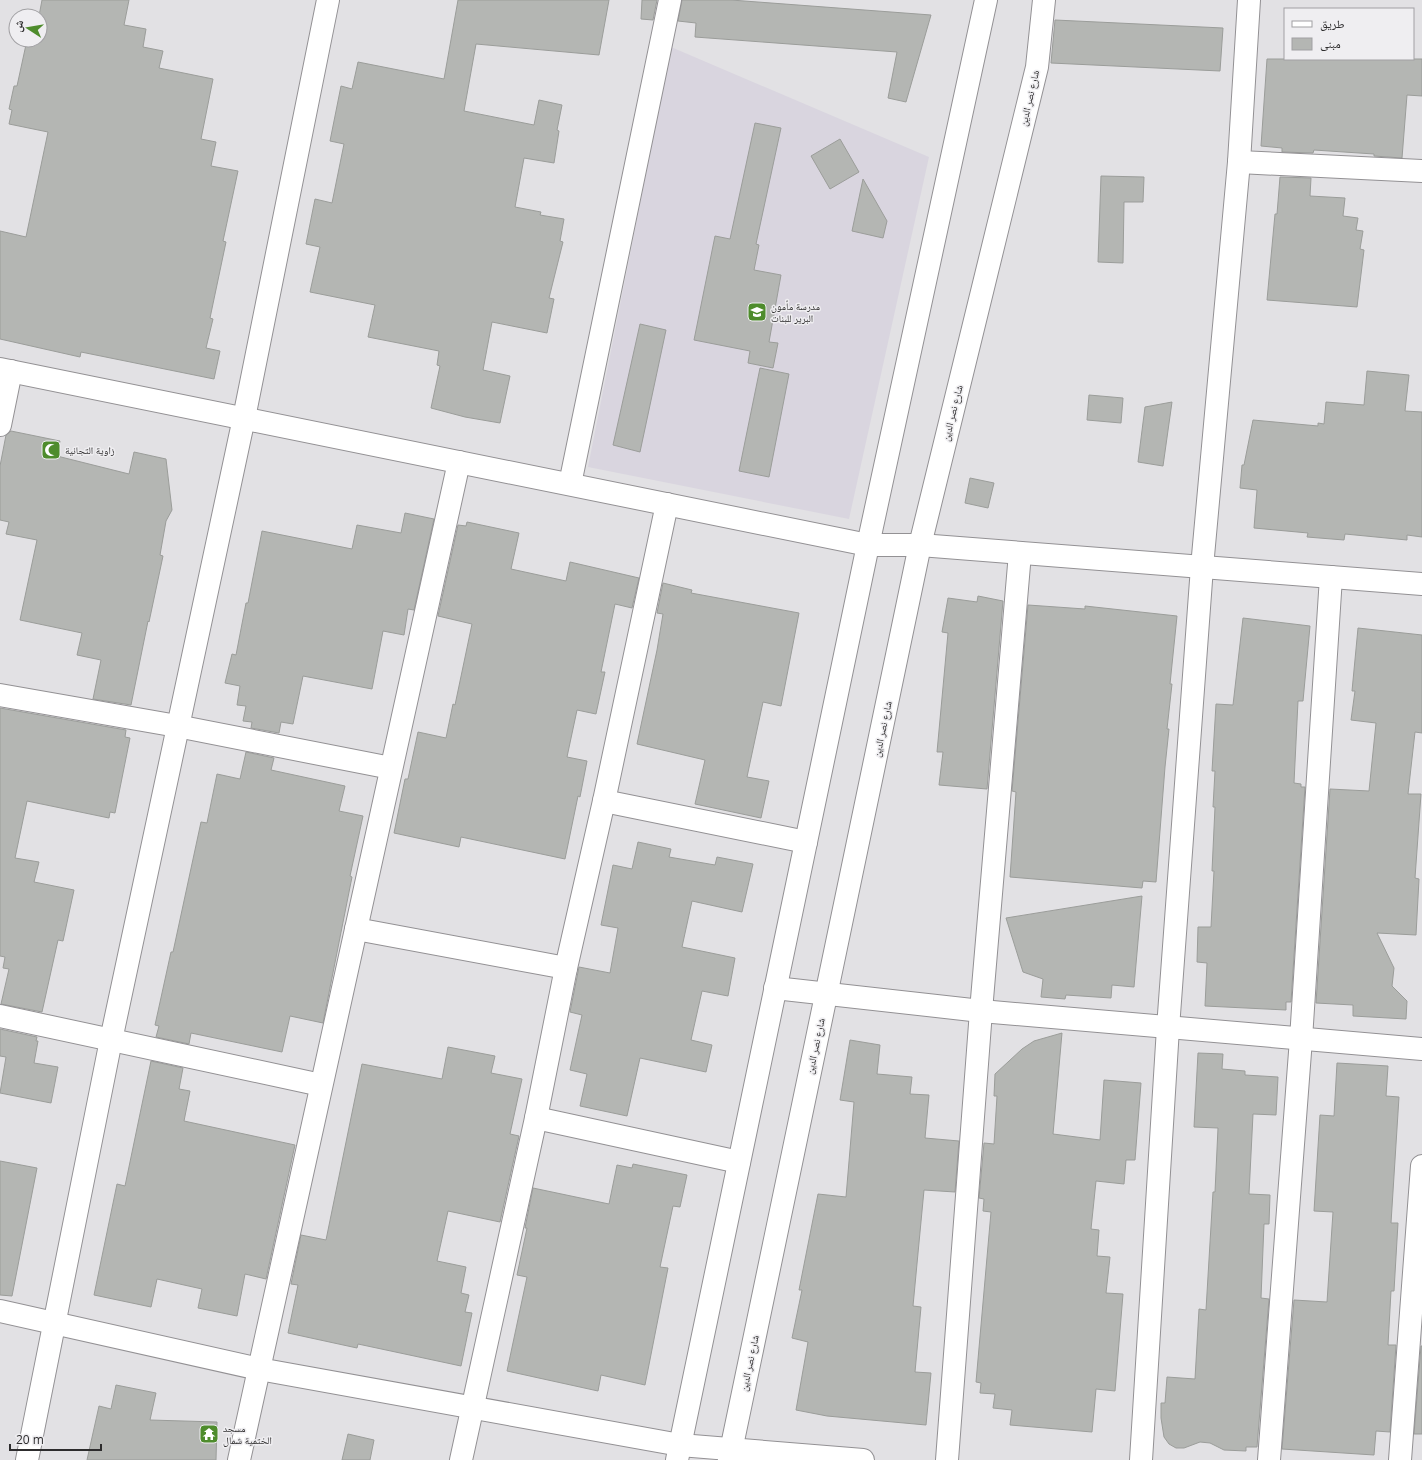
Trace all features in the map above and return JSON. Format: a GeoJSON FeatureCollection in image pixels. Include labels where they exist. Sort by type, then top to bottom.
{"type":"FeatureCollection","features":[{"type":"Feature","properties":{"kind":"street"},"geometry":{"type":"LineString","coordinates":[[27,1460],[177,726],[244,418],[328,0]]}},
{"type":"Feature","properties":{"kind":"street"},"geometry":{"type":"LineString","coordinates":[[570,484],[670,0]]}},
{"type":"Feature","properties":{"kind":"street"},"geometry":{"type":"LineString","coordinates":[[679,1453],[868,545],[986,0]]}},
{"type":"Feature","properties":{"kind":"street","name":"شارع نصر الدين"},"geometry":{"type":"LineString","coordinates":[[730,1455],[920,545],[1037,68],[1044,0]]}},
{"type":"Feature","properties":{"kind":"street"},"geometry":{"type":"LineString","coordinates":[[1141,1460],[1168,1028],[1202,567],[1239,162],[1249,0]]}},
{"type":"Feature","properties":{"kind":"street"},"geometry":{"type":"LineString","coordinates":[[1239,162],[1422,171]]}},
{"type":"Feature","properties":{"kind":"street"},"geometry":{"type":"LineString","coordinates":[[0,425],[5,370],[868,545],[920,545],[1020,552],[1422,584]]}},
{"type":"Feature","properties":{"kind":"street"},"geometry":{"type":"LineString","coordinates":[[239,1460],[459,462]]}},
{"type":"Feature","properties":{"kind":"street"},"geometry":{"type":"LineString","coordinates":[[462,1460],[536,1118],[566,968],[604,801],[668,504]]}},
{"type":"Feature","properties":{"kind":"street"},"geometry":{"type":"LineString","coordinates":[[947,1460],[981,1011],[1020,552]]}},
{"type":"Feature","properties":{"kind":"street"},"geometry":{"type":"LineString","coordinates":[[1269,1460],[1301,1039],[1331,577]]}},
{"type":"Feature","properties":{"kind":"street"},"geometry":{"type":"LineString","coordinates":[[0,695],[177,726],[391,768]]}},
{"type":"Feature","properties":{"kind":"street"},"geometry":{"type":"LineString","coordinates":[[604,801],[806,842]]}},
{"type":"Feature","properties":{"kind":"street"},"geometry":{"type":"LineString","coordinates":[[356,929],[566,968]]}},
{"type":"Feature","properties":{"kind":"street"},"geometry":{"type":"LineString","coordinates":[[775,988],[981,1011],[1422,1049]]}},
{"type":"Feature","properties":{"kind":"street"},"geometry":{"type":"LineString","coordinates":[[0,1016],[321,1085]]}},
{"type":"Feature","properties":{"kind":"street"},"geometry":{"type":"LineString","coordinates":[[536,1118],[739,1162]]}},
{"type":"Feature","properties":{"kind":"street"},"geometry":{"type":"LineString","coordinates":[[1400,1460],[1422,1166]]}},
{"type":"Feature","properties":{"kind":"street"},"geometry":{"type":"LineString","coordinates":[[0,1311],[259,1369],[473,1408],[679,1453],[863,1460]]}},
{"type":"Feature","properties":{"kind":"shaded area","name":"مدرسة مأمون البرير للبنات"},"geometry":{"type":"Polygon","coordinates":[[[671,47],[929,157],[849,519],[588,467],[671,47]]]}},
{"type":"Feature","properties":{"kind":"building"},"geometry":{"type":"Polygon","coordinates":[[[42,0],[129,0],[124,25],[146,29],[143,47],[163,51],[159,68],[213,79],[201,139],[216,142],[211,166],[238,171],[223,241],[226,242],[210,318],[213,319],[206,348],[220,351],[214,379],[81,352],[80,357],[0,339],[0,231],[26,237],[48,132],[9,124],[12,110],[9,109],[14,86],[17,86],[25,48],[48,48],[48,8],[40,8],[42,0]]]}},
{"type":"Feature","properties":{"kind":"building"},"geometry":{"type":"Polygon","coordinates":[[[458,0],[609,0],[599,55],[476,44],[464,111],[534,125],[539,100],[562,105],[557,130],[559,131],[554,163],[524,158],[515,207],[541,212],[540,215],[564,219],[560,241],[563,242],[549,298],[554,299],[547,333],[492,322],[483,370],[510,376],[500,423],[465,417],[431,408],[440,366],[437,365],[439,351],[368,337],[375,305],[310,292],[320,247],[306,244],[315,199],[332,203],[344,144],[330,141],[341,86],[352,89],[358,62],[444,79],[458,0]]]}},
{"type":"Feature","properties":{"kind":"building"},"geometry":{"type":"Polygon","coordinates":[[[642,0],[657,0],[653,20],[641,19],[642,0]]]}},
{"type":"Feature","properties":{"kind":"building"},"geometry":{"type":"Polygon","coordinates":[[[682,0],[731,0],[931,15],[906,102],[888,98],[897,52],[695,37],[696,23],[678,21],[682,0]]]}},
{"type":"Feature","properties":{"kind":"building"},"geometry":{"type":"Polygon","coordinates":[[[1055,20],[1223,28],[1220,71],[1051,63],[1055,20]]]}},
{"type":"Feature","properties":{"kind":"building"},"geometry":{"type":"Polygon","coordinates":[[[1267,59],[1422,59],[1422,96],[1407,95],[1402,158],[1374,156],[1374,154],[1314,150],[1313,153],[1282,152],[1282,148],[1261,146],[1267,59]]]}},
{"type":"Feature","properties":{"kind":"building"},"geometry":{"type":"Polygon","coordinates":[[[755,123],[781,128],[756,244],[759,245],[754,270],[781,275],[769,342],[778,343],[773,368],[748,363],[750,351],[694,340],[715,236],[730,239],[755,123]]]}},
{"type":"Feature","properties":{"kind":"building"},"geometry":{"type":"Polygon","coordinates":[[[840,139],[859,172],[830,189],[811,156],[840,139]]]}},
{"type":"Feature","properties":{"kind":"building"},"geometry":{"type":"Polygon","coordinates":[[[1101,176],[1144,177],[1143,202],[1124,202],[1123,263],[1098,262],[1101,176]]]}},
{"type":"Feature","properties":{"kind":"building"},"geometry":{"type":"Polygon","coordinates":[[[1280,177],[1311,178],[1310,196],[1345,198],[1343,216],[1358,218],[1356,230],[1363,231],[1360,249],[1364,250],[1357,307],[1267,300],[1280,177]]]}},
{"type":"Feature","properties":{"kind":"building"},"geometry":{"type":"Polygon","coordinates":[[[863,179],[887,221],[883,238],[852,231],[863,179]]]}},
{"type":"Feature","properties":{"kind":"building"},"geometry":{"type":"Polygon","coordinates":[[[640,324],[666,330],[640,452],[613,445],[640,324]]]}},
{"type":"Feature","properties":{"kind":"building"},"geometry":{"type":"Polygon","coordinates":[[[760,368],[789,374],[769,477],[739,471],[760,368]]]}},
{"type":"Feature","properties":{"kind":"building"},"geometry":{"type":"Polygon","coordinates":[[[1367,371],[1409,375],[1405,411],[1422,412],[1422,537],[1407,535],[1407,540],[1345,534],[1344,540],[1307,537],[1308,533],[1254,528],[1257,490],[1240,488],[1242,465],[1244,465],[1253,420],[1318,426],[1318,423],[1324,424],[1326,402],[1364,405],[1367,371]]]}},
{"type":"Feature","properties":{"kind":"building"},"geometry":{"type":"Polygon","coordinates":[[[1089,395],[1123,398],[1121,423],[1087,420],[1089,395]]]}},
{"type":"Feature","properties":{"kind":"building"},"geometry":{"type":"Polygon","coordinates":[[[1172,402],[1163,466],[1138,462],[1145,407],[1172,402]]]}},
{"type":"Feature","properties":{"kind":"building"},"geometry":{"type":"Polygon","coordinates":[[[11,431],[60,441],[57,456],[129,474],[134,452],[166,459],[172,510],[166,521],[160,555],[163,556],[131,705],[93,699],[101,660],[77,655],[82,633],[20,620],[37,540],[6,534],[9,522],[0,520],[0,466],[6,435],[11,431]]]}},
{"type":"Feature","properties":{"kind":"building"},"geometry":{"type":"Polygon","coordinates":[[[970,478],[994,483],[988,508],[965,503],[970,478]]]}},
{"type":"Feature","properties":{"kind":"building"},"geometry":{"type":"Polygon","coordinates":[[[405,513],[434,519],[414,610],[408,609],[404,635],[383,631],[372,689],[303,676],[293,724],[281,722],[279,733],[251,728],[252,722],[243,721],[246,706],[237,705],[240,686],[225,683],[232,654],[236,655],[262,531],[352,549],[357,525],[401,533],[405,513]]]}},
{"type":"Feature","properties":{"kind":"building"},"geometry":{"type":"Polygon","coordinates":[[[467,522],[519,533],[511,569],[566,581],[570,562],[639,578],[632,608],[615,604],[601,672],[605,672],[596,714],[577,710],[567,757],[587,761],[565,859],[461,837],[459,847],[394,833],[405,779],[408,779],[418,732],[446,738],[453,704],[455,705],[472,624],[438,616],[458,525],[466,526],[467,522]]]}},
{"type":"Feature","properties":{"kind":"building"},"geometry":{"type":"Polygon","coordinates":[[[663,583],[692,590],[691,593],[799,613],[781,706],[763,702],[747,777],[769,781],[761,818],[695,804],[705,760],[637,744],[663,614],[657,613],[663,583]]]}},
{"type":"Feature","properties":{"kind":"building"},"geometry":{"type":"Polygon","coordinates":[[[978,596],[1003,601],[987,789],[939,785],[943,752],[937,752],[948,633],[942,632],[948,598],[977,602],[978,596]]]}},
{"type":"Feature","properties":{"kind":"building"},"geometry":{"type":"Polygon","coordinates":[[[1028,605],[1085,609],[1085,606],[1177,616],[1170,684],[1172,684],[1167,729],[1169,729],[1156,882],[1143,881],[1142,888],[1010,877],[1016,792],[1012,791],[1028,605]]]}},
{"type":"Feature","properties":{"kind":"building"},"geometry":{"type":"Polygon","coordinates":[[[1243,618],[1310,626],[1303,701],[1298,701],[1294,783],[1301,784],[1301,787],[1305,787],[1291,1002],[1286,1002],[1286,1010],[1205,1006],[1207,963],[1197,962],[1198,927],[1211,927],[1215,807],[1213,807],[1215,771],[1212,771],[1216,704],[1233,705],[1243,618]]]}},
{"type":"Feature","properties":{"kind":"building"},"geometry":{"type":"Polygon","coordinates":[[[1358,628],[1422,635],[1422,733],[1415,732],[1408,794],[1421,794],[1415,878],[1419,879],[1416,935],[1377,933],[1394,968],[1392,986],[1407,1001],[1406,1019],[1353,1016],[1353,1005],[1316,1003],[1330,789],[1369,791],[1376,723],[1351,720],[1355,691],[1352,691],[1358,628]]]}},
{"type":"Feature","properties":{"kind":"building"},"geometry":{"type":"Polygon","coordinates":[[[0,708],[126,730],[125,737],[130,738],[115,813],[110,812],[109,818],[27,801],[15,858],[39,862],[34,882],[74,890],[63,941],[58,940],[42,1012],[1,1004],[9,969],[3,968],[5,957],[0,956],[0,708]]]}},
{"type":"Feature","properties":{"kind":"building"},"geometry":{"type":"Polygon","coordinates":[[[246,752],[274,758],[271,770],[345,786],[339,811],[363,816],[350,876],[352,877],[323,1023],[290,1016],[282,1052],[191,1033],[189,1044],[156,1037],[159,1026],[155,1025],[171,952],[173,952],[201,822],[207,823],[217,774],[240,779],[246,752]]]}},
{"type":"Feature","properties":{"kind":"building"},"geometry":{"type":"Polygon","coordinates":[[[638,842],[671,849],[669,857],[715,865],[717,857],[753,864],[742,912],[692,901],[682,947],[735,958],[728,996],[702,991],[691,1040],[712,1045],[706,1072],[640,1058],[627,1116],[580,1106],[587,1074],[570,1070],[582,1015],[570,1012],[579,967],[610,973],[618,928],[601,925],[613,865],[632,869],[638,842]]]}},
{"type":"Feature","properties":{"kind":"building"},"geometry":{"type":"Polygon","coordinates":[[[1142,896],[1134,987],[1112,985],[1111,998],[1066,995],[1065,999],[1041,997],[1043,979],[1023,972],[1006,918],[1142,896]]]}},
{"type":"Feature","properties":{"kind":"building"},"geometry":{"type":"Polygon","coordinates":[[[0,1029],[37,1037],[36,1041],[38,1041],[34,1063],[58,1067],[51,1103],[0,1093],[6,1057],[0,1056],[0,1029]]]}},
{"type":"Feature","properties":{"kind":"building"},"geometry":{"type":"Polygon","coordinates":[[[1062,1033],[1053,1134],[1100,1140],[1104,1080],[1141,1083],[1135,1160],[1126,1160],[1124,1184],[1096,1181],[1091,1229],[1099,1230],[1097,1256],[1110,1257],[1106,1293],[1123,1294],[1115,1391],[1096,1389],[1092,1432],[1010,1425],[1012,1410],[993,1408],[995,1394],[980,1393],[981,1383],[976,1382],[991,1212],[983,1211],[984,1199],[979,1198],[984,1143],[994,1144],[997,1096],[994,1096],[995,1074],[1022,1049],[1034,1041],[1062,1033]]]}},
{"type":"Feature","properties":{"kind":"building"},"geometry":{"type":"Polygon","coordinates":[[[850,1040],[880,1045],[877,1074],[912,1077],[910,1094],[929,1095],[925,1138],[959,1141],[955,1192],[924,1190],[913,1306],[921,1307],[915,1372],[931,1373],[926,1425],[827,1416],[796,1410],[808,1342],[792,1338],[802,1290],[799,1290],[818,1194],[846,1197],[854,1102],[840,1100],[850,1040]]]}},
{"type":"Feature","properties":{"kind":"building"},"geometry":{"type":"Polygon","coordinates":[[[448,1047],[495,1056],[491,1073],[522,1079],[510,1134],[519,1136],[500,1222],[448,1211],[437,1261],[466,1267],[461,1293],[469,1295],[465,1312],[472,1313],[461,1366],[358,1344],[357,1348],[288,1333],[298,1285],[291,1284],[301,1235],[326,1240],[362,1064],[442,1079],[448,1047]]]}},
{"type":"Feature","properties":{"kind":"building"},"geometry":{"type":"Polygon","coordinates":[[[1198,1053],[1223,1054],[1222,1069],[1245,1071],[1245,1075],[1278,1077],[1276,1115],[1253,1114],[1249,1194],[1270,1195],[1269,1224],[1264,1224],[1261,1298],[1269,1299],[1257,1447],[1246,1447],[1246,1451],[1224,1450],[1210,1443],[1200,1442],[1184,1448],[1176,1448],[1169,1444],[1164,1437],[1161,1418],[1161,1403],[1165,1403],[1167,1377],[1195,1379],[1199,1309],[1206,1310],[1213,1192],[1215,1192],[1218,1128],[1194,1127],[1198,1053]]]}},
{"type":"Feature","properties":{"kind":"building"},"geometry":{"type":"Polygon","coordinates":[[[151,1061],[183,1068],[179,1089],[190,1091],[184,1121],[295,1145],[266,1279],[245,1274],[237,1316],[198,1308],[202,1289],[157,1279],[151,1307],[94,1295],[117,1184],[125,1186],[151,1061]]]}},
{"type":"Feature","properties":{"kind":"building"},"geometry":{"type":"Polygon","coordinates":[[[1337,1063],[1388,1066],[1386,1096],[1399,1097],[1391,1223],[1398,1223],[1394,1291],[1391,1291],[1388,1345],[1396,1345],[1390,1432],[1376,1431],[1374,1455],[1282,1449],[1294,1300],[1327,1302],[1333,1212],[1314,1211],[1320,1115],[1334,1116],[1337,1063]]]}},
{"type":"Feature","properties":{"kind":"building"},"geometry":{"type":"Polygon","coordinates":[[[0,1161],[37,1168],[12,1296],[0,1295],[0,1161]]]}},
{"type":"Feature","properties":{"kind":"building"},"geometry":{"type":"Polygon","coordinates":[[[633,1164],[687,1175],[680,1207],[673,1206],[660,1267],[668,1268],[645,1385],[601,1375],[598,1391],[507,1371],[527,1277],[517,1275],[527,1228],[525,1228],[533,1188],[609,1204],[617,1165],[632,1168],[633,1164]]]}},
{"type":"Feature","properties":{"kind":"building"},"geometry":{"type":"Polygon","coordinates":[[[1421,1346],[1422,1434],[1414,1434],[1421,1346]]]}},
{"type":"Feature","properties":{"kind":"building"},"geometry":{"type":"Polygon","coordinates":[[[116,1385],[156,1393],[150,1420],[217,1422],[216,1460],[87,1460],[99,1406],[111,1409],[116,1385]]]}},
{"type":"Feature","properties":{"kind":"building"},"geometry":{"type":"Polygon","coordinates":[[[348,1434],[374,1440],[370,1460],[342,1460],[348,1434]]]}},
{"type":"Feature","properties":{"kind":"place","name":"مدرسة مأمون البرير للبنات"},"geometry":{"type":"Point","coordinates":[757,312]}},
{"type":"Feature","properties":{"kind":"place","name":"زاوية التجانية"},"geometry":{"type":"Point","coordinates":[51,450]}},
{"type":"Feature","properties":{"kind":"place","name":"مسجد الختمية شمال"},"geometry":{"type":"Point","coordinates":[209,1434]}}]}
